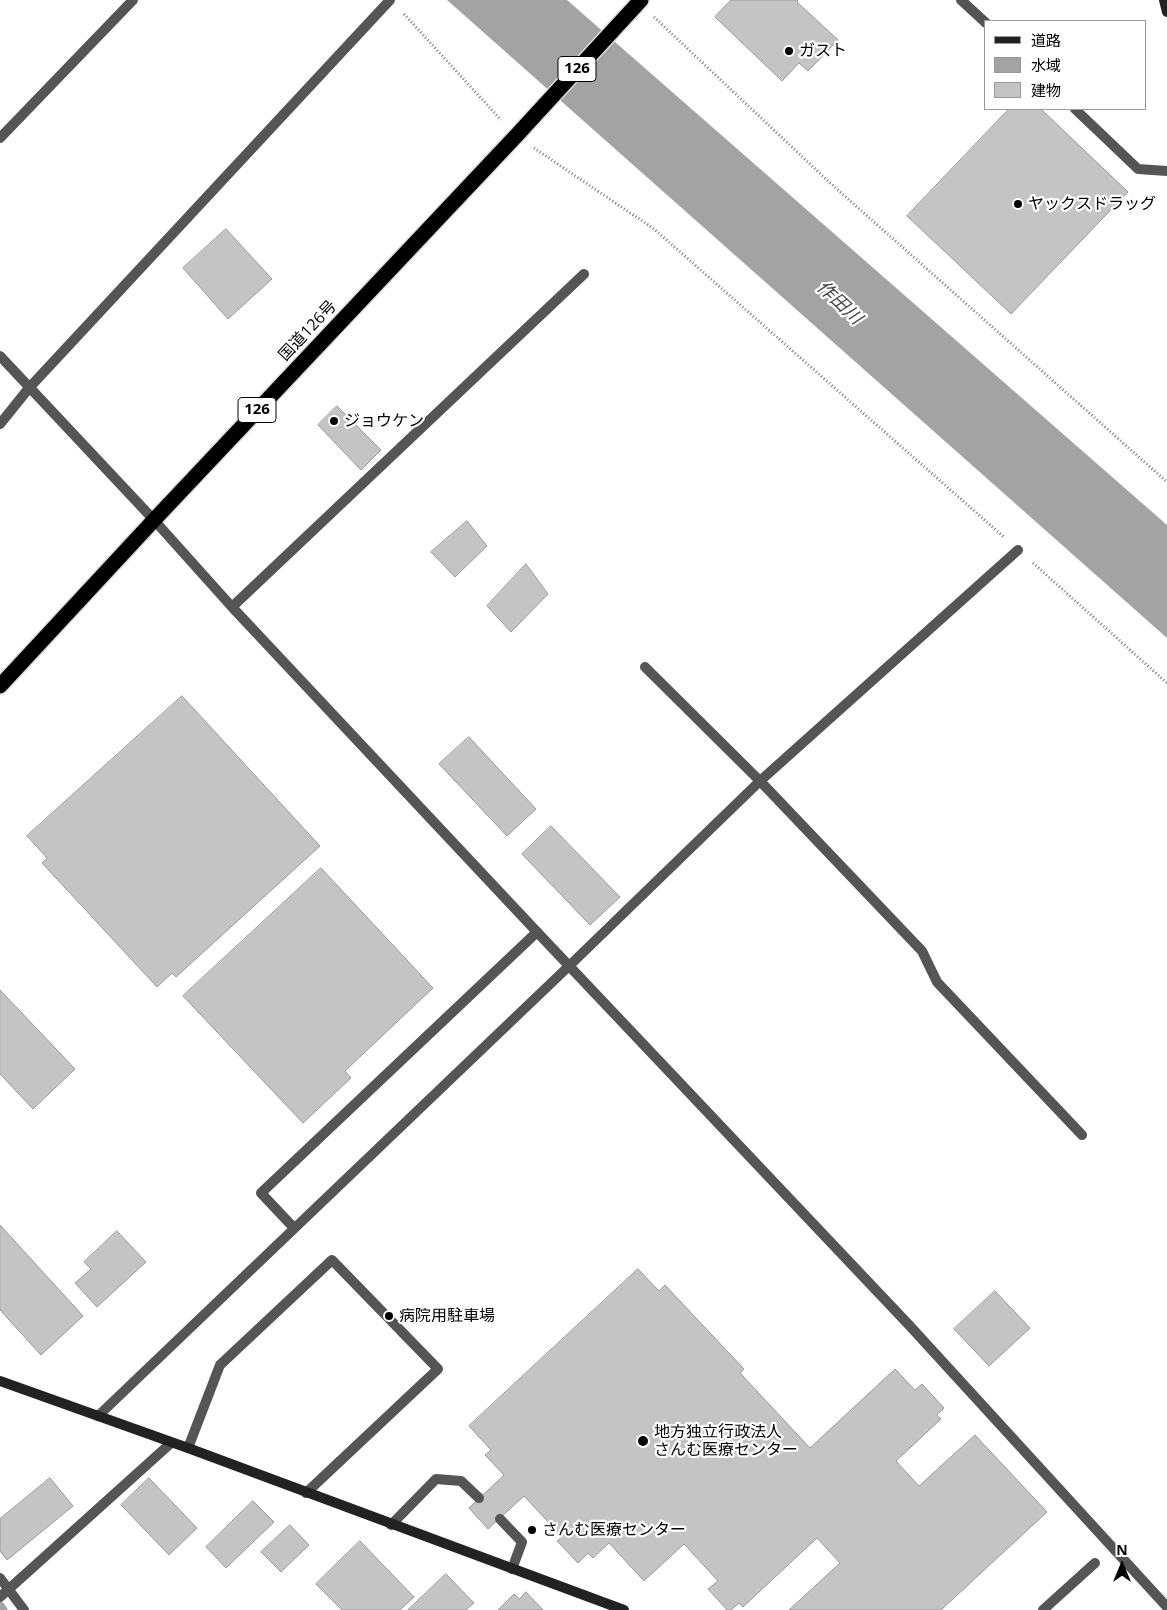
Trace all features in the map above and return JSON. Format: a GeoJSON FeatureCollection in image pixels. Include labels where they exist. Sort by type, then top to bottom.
{"type":"FeatureCollection","features":[{"type":"Feature","properties":{"kind":"highway","name":"国道126号"},"geometry":{"type":"LineString","coordinates":[[0,686],[516,136],[640,1]]}},
{"type":"Feature","properties":{"kind":"street"},"geometry":{"type":"LineString","coordinates":[[0,138],[133,0]]}},
{"type":"Feature","properties":{"kind":"street"},"geometry":{"type":"LineString","coordinates":[[962,0],[984,21]]}},
{"type":"Feature","properties":{"kind":"street"},"geometry":{"type":"LineString","coordinates":[[1164,0],[1167,12]]}},
{"type":"Feature","properties":{"kind":"street"},"geometry":{"type":"LineString","coordinates":[[0,424],[29,388],[394,4]]}},
{"type":"Feature","properties":{"kind":"street"},"geometry":{"type":"LineString","coordinates":[[1076,110],[1138,169],[1167,171]]}},
{"type":"Feature","properties":{"kind":"street"},"geometry":{"type":"LineString","coordinates":[[232,607],[584,274]]}},
{"type":"Feature","properties":{"kind":"street"},"geometry":{"type":"LineString","coordinates":[[0,356],[154,520],[232,607],[909,1325],[1167,1607]]}},
{"type":"Feature","properties":{"kind":"street"},"geometry":{"type":"LineString","coordinates":[[98,1416],[760,781],[1018,550]]}},
{"type":"Feature","properties":{"kind":"street"},"geometry":{"type":"LineString","coordinates":[[645,667],[760,781],[922,951],[937,982],[1082,1135]]}},
{"type":"Feature","properties":{"kind":"street"},"geometry":{"type":"LineString","coordinates":[[294,1228],[261,1193],[537,932]]}},
{"type":"Feature","properties":{"kind":"street"},"geometry":{"type":"LineString","coordinates":[[188,1448],[220,1364],[332,1260],[438,1369],[306,1492]]}},
{"type":"Feature","properties":{"kind":"street"},"geometry":{"type":"LineString","coordinates":[[0,1381],[188,1448],[624,1610]]}},
{"type":"Feature","properties":{"kind":"street"},"geometry":{"type":"LineString","coordinates":[[0,1597],[171,1443]]}},
{"type":"Feature","properties":{"kind":"street"},"geometry":{"type":"LineString","coordinates":[[392,1525],[436,1479],[461,1481],[479,1498]]}},
{"type":"Feature","properties":{"kind":"street"},"geometry":{"type":"LineString","coordinates":[[500,1519],[522,1542],[512,1569]]}},
{"type":"Feature","properties":{"kind":"street"},"geometry":{"type":"LineString","coordinates":[[1043,1610],[1095,1563]]}},
{"type":"Feature","properties":{"kind":"street"},"geometry":{"type":"LineString","coordinates":[[0,1578],[24,1610]]}},
{"type":"Feature","properties":{"kind":"path"},"geometry":{"type":"LineString","coordinates":[[640,1],[829,182],[1167,482]]}},
{"type":"Feature","properties":{"kind":"path"},"geometry":{"type":"LineString","coordinates":[[394,4],[516,136],[654,229],[1167,683]]}},
{"type":"Feature","properties":{"kind":"water","name":"作田川"},"geometry":{"type":"Polygon","coordinates":[[[447,0],[567,0],[1167,525],[1167,638],[447,0]]]}},
{"type":"Feature","properties":{"kind":"building","name":"ガスト"},"geometry":{"type":"Polygon","coordinates":[[[731,0],[798,0],[797,2],[838,40],[808,71],[799,63],[782,81],[715,17],[731,0]]]}},
{"type":"Feature","properties":{"kind":"building","name":"ヤックスドラッグ"},"geometry":{"type":"Polygon","coordinates":[[[1008,110],[1042,110],[1128,192],[1011,314],[907,216],[1008,110]]]}},
{"type":"Feature","properties":{"kind":"building"},"geometry":{"type":"Polygon","coordinates":[[[226,229],[272,279],[228,319],[183,268],[226,229]]]}},
{"type":"Feature","properties":{"kind":"building"},"geometry":{"type":"Polygon","coordinates":[[[337,406],[381,450],[361,470],[318,425],[337,406]]]}},
{"type":"Feature","properties":{"kind":"building"},"geometry":{"type":"Polygon","coordinates":[[[467,521],[487,546],[455,577],[431,552],[467,521]]]}},
{"type":"Feature","properties":{"kind":"building"},"geometry":{"type":"Polygon","coordinates":[[[526,564],[548,594],[511,632],[487,606],[526,564]]]}},
{"type":"Feature","properties":{"kind":"building"},"geometry":{"type":"Polygon","coordinates":[[[182,696],[320,846],[176,977],[172,973],[157,987],[42,863],[47,858],[27,836],[182,696]]]}},
{"type":"Feature","properties":{"kind":"building"},"geometry":{"type":"Polygon","coordinates":[[[469,737],[536,809],[507,836],[439,764],[469,737]]]}},
{"type":"Feature","properties":{"kind":"building"},"geometry":{"type":"Polygon","coordinates":[[[551,826],[620,897],[590,925],[522,854],[551,826]]]}},
{"type":"Feature","properties":{"kind":"building"},"geometry":{"type":"Polygon","coordinates":[[[321,868],[433,988],[345,1071],[351,1078],[303,1123],[183,996],[321,868]]]}},
{"type":"Feature","properties":{"kind":"building"},"geometry":{"type":"Polygon","coordinates":[[[0,990],[75,1069],[33,1109],[0,1074],[0,990]]]}},
{"type":"Feature","properties":{"kind":"building"},"geometry":{"type":"Polygon","coordinates":[[[0,1225],[83,1316],[41,1355],[0,1310],[0,1225]]]}},
{"type":"Feature","properties":{"kind":"building"},"geometry":{"type":"Polygon","coordinates":[[[117,1231],[146,1262],[97,1307],[75,1283],[91,1269],[84,1262],[117,1231]]]}},
{"type":"Feature","properties":{"kind":"building","name":"地方独立行政法人 さんむ医療センター"},"geometry":{"type":"Polygon","coordinates":[[[638,1269],[659,1291],[665,1285],[744,1369],[740,1373],[810,1448],[895,1369],[915,1390],[922,1384],[944,1408],[937,1415],[941,1419],[896,1461],[919,1486],[975,1435],[1047,1512],[941,1610],[789,1610],[840,1563],[817,1538],[743,1607],[739,1603],[731,1610],[727,1610],[708,1589],[718,1581],[684,1544],[644,1581],[609,1543],[593,1558],[588,1553],[578,1563],[557,1541],[562,1537],[524,1496],[488,1529],[469,1508],[504,1475],[485,1455],[491,1450],[469,1426],[638,1269]]]}},
{"type":"Feature","properties":{"kind":"building"},"geometry":{"type":"Polygon","coordinates":[[[995,1291],[1030,1328],[989,1366],[954,1329],[995,1291]]]}},
{"type":"Feature","properties":{"kind":"building"},"geometry":{"type":"Polygon","coordinates":[[[50,1478],[73,1506],[7,1560],[0,1551],[0,1519],[50,1478]]]}},
{"type":"Feature","properties":{"kind":"building"},"geometry":{"type":"Polygon","coordinates":[[[149,1478],[197,1528],[169,1555],[121,1505],[149,1478]]]}},
{"type":"Feature","properties":{"kind":"building"},"geometry":{"type":"Polygon","coordinates":[[[253,1501],[274,1522],[226,1568],[206,1547],[253,1501]]]}},
{"type":"Feature","properties":{"kind":"building"},"geometry":{"type":"Polygon","coordinates":[[[290,1525],[309,1545],[281,1572],[261,1552],[290,1525]]]}},
{"type":"Feature","properties":{"kind":"building"},"geometry":{"type":"Polygon","coordinates":[[[360,1541],[414,1597],[400,1610],[342,1610],[316,1584],[360,1541]]]}},
{"type":"Feature","properties":{"kind":"building"},"geometry":{"type":"Polygon","coordinates":[[[446,1574],[474,1603],[466,1610],[408,1610],[446,1574]]]}},
{"type":"Feature","properties":{"kind":"building"},"geometry":{"type":"Polygon","coordinates":[[[526,1592],[543,1610],[498,1610],[514,1594],[519,1599],[526,1592]]]}},
{"type":"Feature","properties":{"kind":"waterway"},"geometry":{"type":"LineString","coordinates":[[0,1606],[3,1610]]}},
{"type":"Feature","properties":{"kind":"place","name":"ガスト"},"geometry":{"type":"Point","coordinates":[789,51]}},
{"type":"Feature","properties":{"kind":"place","name":"ヤックスドラッグ"},"geometry":{"type":"Point","coordinates":[1018,204]}},
{"type":"Feature","properties":{"kind":"place","name":"ジョウケン"},"geometry":{"type":"Point","coordinates":[334,421]}},
{"type":"Feature","properties":{"kind":"place","name":"病院用駐車場"},"geometry":{"type":"Point","coordinates":[389,1316]}},
{"type":"Feature","properties":{"kind":"place","name":"地方独立行政法人 さんむ医療センター"},"geometry":{"type":"Point","coordinates":[643,1441]}},
{"type":"Feature","properties":{"kind":"place","name":"さんむ医療センター"},"geometry":{"type":"Point","coordinates":[532,1530]}}]}
